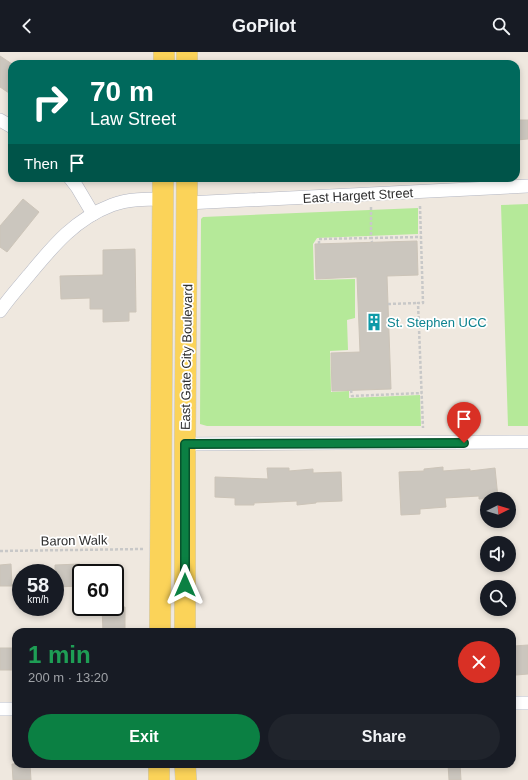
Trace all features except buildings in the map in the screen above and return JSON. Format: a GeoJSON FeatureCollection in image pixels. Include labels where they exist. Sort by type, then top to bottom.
{"type":"FeatureCollection","features":[{"type":"Feature","properties":{"kind":"main road","name":"East Gate City Boulevard"},"geometry":{"type":"LineString","coordinates":[[160,628],[163,182]]}},
{"type":"Feature","properties":{"kind":"main road","name":"East Gate City Boulevard"},"geometry":{"type":"LineString","coordinates":[[185,628],[187,182]]}},
{"type":"Feature","properties":{"kind":"main road"},"geometry":{"type":"LineString","coordinates":[[159,768],[159,780]]}},
{"type":"Feature","properties":{"kind":"main road"},"geometry":{"type":"LineString","coordinates":[[185,768],[186,780]]}},
{"type":"Feature","properties":{"kind":"street"},"geometry":{"type":"LineString","coordinates":[[73,182],[93,214]]}},
{"type":"Feature","properties":{"kind":"street","name":"East Hargett Street"},"geometry":{"type":"LineString","coordinates":[[187,203],[528,186]]}},
{"type":"Feature","properties":{"kind":"street"},"geometry":{"type":"LineString","coordinates":[[1,308],[46,253],[61,237],[76,225],[93,214],[112,205],[141,199],[163,199]]}},
{"type":"Feature","properties":{"kind":"street"},"geometry":{"type":"LineString","coordinates":[[185,444],[528,442]]}},
{"type":"Feature","properties":{"kind":"street"},"geometry":{"type":"LineString","coordinates":[[516,703],[528,703]]}},
{"type":"Feature","properties":{"kind":"street"},"geometry":{"type":"LineString","coordinates":[[0,709],[12,709]]}},
{"type":"Feature","properties":{"kind":"path"},"geometry":{"type":"LineString","coordinates":[[388,304],[423,303],[420,206]]}},
{"type":"Feature","properties":{"kind":"path"},"geometry":{"type":"LineString","coordinates":[[371,207],[371,240]]}},
{"type":"Feature","properties":{"kind":"path"},"geometry":{"type":"LineString","coordinates":[[319,244],[319,239],[371,240],[421,237]]}},
{"type":"Feature","properties":{"kind":"path"},"geometry":{"type":"LineString","coordinates":[[418,257],[422,258]]}},
{"type":"Feature","properties":{"kind":"path"},"geometry":{"type":"LineString","coordinates":[[418,303],[423,428]]}},
{"type":"Feature","properties":{"kind":"path"},"geometry":{"type":"LineString","coordinates":[[351,390],[352,396],[422,393]]}},
{"type":"Feature","properties":{"kind":"path","name":"Baron Walk"},"geometry":{"type":"LineString","coordinates":[[0,551],[148,549]]}},
{"type":"Feature","properties":{"kind":"green space"},"geometry":{"type":"Polygon","coordinates":[[[528,204],[528,426],[508,426],[501,205],[528,204]]]}},
{"type":"Feature","properties":{"kind":"green space"},"geometry":{"type":"Polygon","coordinates":[[[418,208],[418,234],[317,238],[313,244],[314,280],[355,279],[355,318],[347,320],[348,350],[330,351],[331,392],[349,391],[349,398],[420,395],[421,426],[207,426],[200,424],[201,219],[203,217],[418,208]]]}},
{"type":"Feature","properties":{"kind":"place","name":"St. Stephen UCC"},"geometry":{"type":"Point","coordinates":[374,322]}},
{"type":"Feature","properties":{"kind":"route"},"geometry":{"type":"LineString","coordinates":[[185,585],[185,444],[464,443]]}}]}
